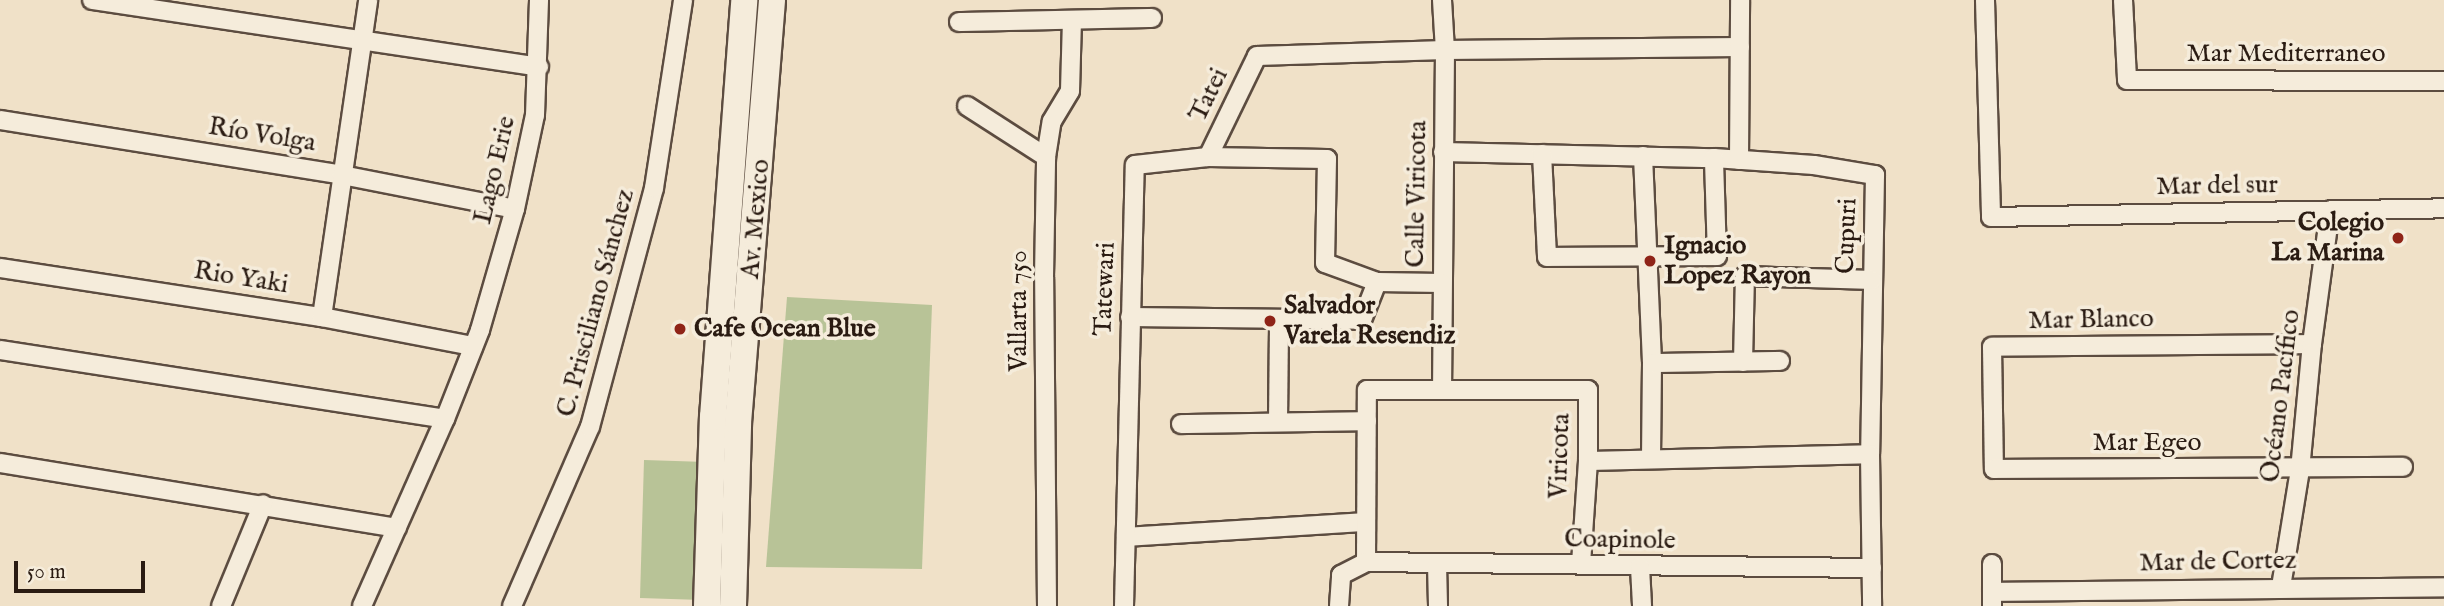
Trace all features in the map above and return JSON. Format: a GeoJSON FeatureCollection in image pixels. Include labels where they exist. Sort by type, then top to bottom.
{"type":"FeatureCollection","features":[{"type":"Feature","properties":{"kind":"main road","name":"Av. Mexico"},"geometry":{"type":"LineString","coordinates":[[707,606],[713,417],[744,0]]}},
{"type":"Feature","properties":{"kind":"main road","name":"Av. Mexico"},"geometry":{"type":"LineString","coordinates":[[733,606],[738,423],[772,0]]}},
{"type":"Feature","properties":{"kind":"street"},"geometry":{"type":"LineString","coordinates":[[92,0],[539,67]]}},
{"type":"Feature","properties":{"kind":"street"},"geometry":{"type":"LineString","coordinates":[[321,317],[368,0]]}},
{"type":"Feature","properties":{"kind":"street","name":"Lago Erie"},"geometry":{"type":"LineString","coordinates":[[362,606],[445,418],[480,330],[515,209],[535,115],[539,67],[539,0]]}},
{"type":"Feature","properties":{"kind":"street","name":"C. Prisciliano Sánchez"},"geometry":{"type":"LineString","coordinates":[[512,606],[590,428],[654,188],[683,0]]}},
{"type":"Feature","properties":{"kind":"street","name":"Calle Viricota"},"geometry":{"type":"LineString","coordinates":[[1442,0],[1446,50],[1442,389]]}},
{"type":"Feature","properties":{"kind":"street"},"geometry":{"type":"LineString","coordinates":[[1739,160],[1740,0]]}},
{"type":"Feature","properties":{"kind":"street","name":"Mar del sur"},"geometry":{"type":"LineString","coordinates":[[1985,0],[1990,217],[2444,208]]}},
{"type":"Feature","properties":{"kind":"street","name":"Mar Mediterraneo"},"geometry":{"type":"LineString","coordinates":[[2123,0],[2127,80],[2444,81]]}},
{"type":"Feature","properties":{"kind":"street"},"geometry":{"type":"LineString","coordinates":[[959,22],[1152,18]]}},
{"type":"Feature","properties":{"kind":"street","name":"Vallarta 750"},"geometry":{"type":"LineString","coordinates":[[1047,606],[1044,278],[1046,157],[1052,121],[1070,91],[1072,21]]}},
{"type":"Feature","properties":{"kind":"street"},"geometry":{"type":"LineString","coordinates":[[1446,50],[1740,47]]}},
{"type":"Feature","properties":{"kind":"street","name":"Tatei"},"geometry":{"type":"LineString","coordinates":[[1208,157],[1258,56],[1446,50]]}},
{"type":"Feature","properties":{"kind":"street"},"geometry":{"type":"LineString","coordinates":[[967,106],[1046,157]]}},
{"type":"Feature","properties":{"kind":"street","name":"Río Volga"},"geometry":{"type":"LineString","coordinates":[[0,120],[342,175],[515,209]]}},
{"type":"Feature","properties":{"kind":"street","name":"Cupuri"},"geometry":{"type":"LineString","coordinates":[[1443,152],[1714,158],[1814,165],[1875,175],[1870,454],[1872,606]]}},
{"type":"Feature","properties":{"kind":"street"},"geometry":{"type":"LineString","coordinates":[[1542,154],[1547,257],[1717,256],[1714,158]]}},
{"type":"Feature","properties":{"kind":"street"},"geometry":{"type":"LineString","coordinates":[[1643,156],[1652,363],[1651,457]]}},
{"type":"Feature","properties":{"kind":"street","name":"Tatewari"},"geometry":{"type":"LineString","coordinates":[[1124,606],[1135,165],[1208,157],[1327,159],[1325,263],[1377,282]]}},
{"type":"Feature","properties":{"kind":"street","name":"Océano Pacífico"},"geometry":{"type":"LineString","coordinates":[[2281,587],[2300,470],[2312,344],[2330,210]]}},
{"type":"Feature","properties":{"kind":"street","name":"Rio Yaki"},"geometry":{"type":"LineString","coordinates":[[0,268],[321,317],[473,346]]}},
{"type":"Feature","properties":{"kind":"street"},"geometry":{"type":"LineString","coordinates":[[1743,362],[1745,276],[1872,279]]}},
{"type":"Feature","properties":{"kind":"street"},"geometry":{"type":"LineString","coordinates":[[1130,317],[1362,320],[1377,282],[1442,283]]}},
{"type":"Feature","properties":{"kind":"street"},"geometry":{"type":"LineString","coordinates":[[1278,422],[1279,319]]}},
{"type":"Feature","properties":{"kind":"street","name":"Mar Blanco"},"geometry":{"type":"LineString","coordinates":[[1994,469],[1992,347],[2312,344]]}},
{"type":"Feature","properties":{"kind":"street"},"geometry":{"type":"LineString","coordinates":[[0,350],[445,418]]}},
{"type":"Feature","properties":{"kind":"street"},"geometry":{"type":"LineString","coordinates":[[1652,363],[1780,361]]}},
{"type":"Feature","properties":{"kind":"street"},"geometry":{"type":"LineString","coordinates":[[1339,606],[1341,575],[1366,562],[1367,390],[1442,389]]}},
{"type":"Feature","properties":{"kind":"street","name":"Viricota"},"geometry":{"type":"LineString","coordinates":[[1442,389],[1588,390],[1588,461],[1581,565]]}},
{"type":"Feature","properties":{"kind":"street"},"geometry":{"type":"LineString","coordinates":[[1181,424],[1367,421]]}},
{"type":"Feature","properties":{"kind":"street"},"geometry":{"type":"LineString","coordinates":[[1588,461],[1651,457],[1870,454]]}},
{"type":"Feature","properties":{"kind":"street"},"geometry":{"type":"LineString","coordinates":[[0,466],[263,504],[397,528]]}},
{"type":"Feature","properties":{"kind":"street","name":"Mar Egeo"},"geometry":{"type":"LineString","coordinates":[[1994,469],[2300,470],[2403,467]]}},
{"type":"Feature","properties":{"kind":"street"},"geometry":{"type":"LineString","coordinates":[[221,606],[263,504]]}},
{"type":"Feature","properties":{"kind":"street"},"geometry":{"type":"LineString","coordinates":[[1126,537],[1366,522]]}},
{"type":"Feature","properties":{"kind":"street","name":"Coapinole"},"geometry":{"type":"LineString","coordinates":[[1366,562],[1872,568]]}},
{"type":"Feature","properties":{"kind":"street"},"geometry":{"type":"LineString","coordinates":[[1437,564],[1438,606]]}},
{"type":"Feature","properties":{"kind":"street"},"geometry":{"type":"LineString","coordinates":[[1992,564],[1992,599]]}},
{"type":"Feature","properties":{"kind":"street"},"geometry":{"type":"LineString","coordinates":[[1640,567],[1642,606]]}},
{"type":"Feature","properties":{"kind":"street","name":"Mar de Cortez"},"geometry":{"type":"LineString","coordinates":[[1992,599],[2281,587],[2444,587]]}},
{"type":"Feature","properties":{"kind":"green space"},"geometry":{"type":"Polygon","coordinates":[[[787,297],[932,305],[922,569],[766,567],[787,297]]]}},
{"type":"Feature","properties":{"kind":"green space"},"geometry":{"type":"Polygon","coordinates":[[[644,460],[706,462],[702,600],[640,598],[644,460]]]}},
{"type":"Feature","properties":{"kind":"place","name":"Colegio La Marina"},"geometry":{"type":"Point","coordinates":[2398,238]}},
{"type":"Feature","properties":{"kind":"place","name":"Ignacio Lopez Rayon"},"geometry":{"type":"Point","coordinates":[1650,261]}},
{"type":"Feature","properties":{"kind":"place","name":"Salvador Varela Resendiz"},"geometry":{"type":"Point","coordinates":[1270,321]}},
{"type":"Feature","properties":{"kind":"place","name":"Cafe Ocean Blue"},"geometry":{"type":"Point","coordinates":[680,329]}}]}
